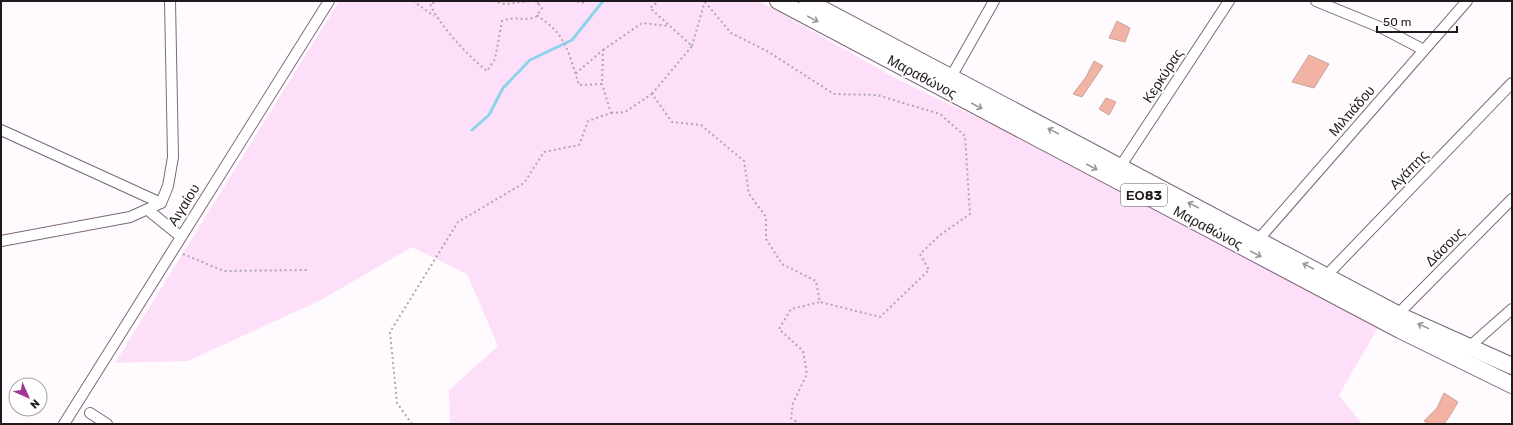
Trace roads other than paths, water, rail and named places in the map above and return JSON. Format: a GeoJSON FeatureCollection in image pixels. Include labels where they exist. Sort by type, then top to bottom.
{"type":"FeatureCollection","features":[{"type":"Feature","properties":{"kind":"main road","name":"Μαραθώνος"},"geometry":{"type":"LineString","coordinates":[[778,1],[1400,330],[1512,384]]}},
{"type":"Feature","properties":{"kind":"main road","name":"Μαραθώνος"},"geometry":{"type":"LineString","coordinates":[[807,1],[1398,314],[1512,366]]}},
{"type":"Feature","properties":{"kind":"street"},"geometry":{"type":"LineString","coordinates":[[1,241],[130,217],[148,210],[161,202],[168,186],[173,157],[170,1]]}},
{"type":"Feature","properties":{"kind":"street","name":"Αιγαίου"},"geometry":{"type":"LineString","coordinates":[[64,424],[180,236],[329,1]]}},
{"type":"Feature","properties":{"kind":"street"},"geometry":{"type":"LineString","coordinates":[[951,77],[994,1]]}},
{"type":"Feature","properties":{"kind":"street","name":"Κερκύρας"},"geometry":{"type":"LineString","coordinates":[[1120,167],[1229,1]]}},
{"type":"Feature","properties":{"kind":"street"},"geometry":{"type":"LineString","coordinates":[[1316,1],[1382,28],[1424,50]]}},
{"type":"Feature","properties":{"kind":"street","name":"Μιλτιάδου"},"geometry":{"type":"LineString","coordinates":[[1258,240],[1467,1]]}},
{"type":"Feature","properties":{"kind":"street","name":"Αγάπης"},"geometry":{"type":"LineString","coordinates":[[1326,276],[1512,83]]}},
{"type":"Feature","properties":{"kind":"street"},"geometry":{"type":"LineString","coordinates":[[1,130],[161,202]]}},
{"type":"Feature","properties":{"kind":"street","name":"Δάσους"},"geometry":{"type":"LineString","coordinates":[[1398,314],[1512,199]]}},
{"type":"Feature","properties":{"kind":"street"},"geometry":{"type":"LineString","coordinates":[[148,210],[180,236]]}},
{"type":"Feature","properties":{"kind":"street"},"geometry":{"type":"LineString","coordinates":[[1469,347],[1512,309]]}},
{"type":"Feature","properties":{"kind":"street"},"geometry":{"type":"LineString","coordinates":[[90,413],[107,424]]}},
{"type":"Feature","properties":{"kind":"waterway"},"geometry":{"type":"LineString","coordinates":[[472,130],[489,115],[503,88],[530,60],[572,40],[603,1]]}}]}
